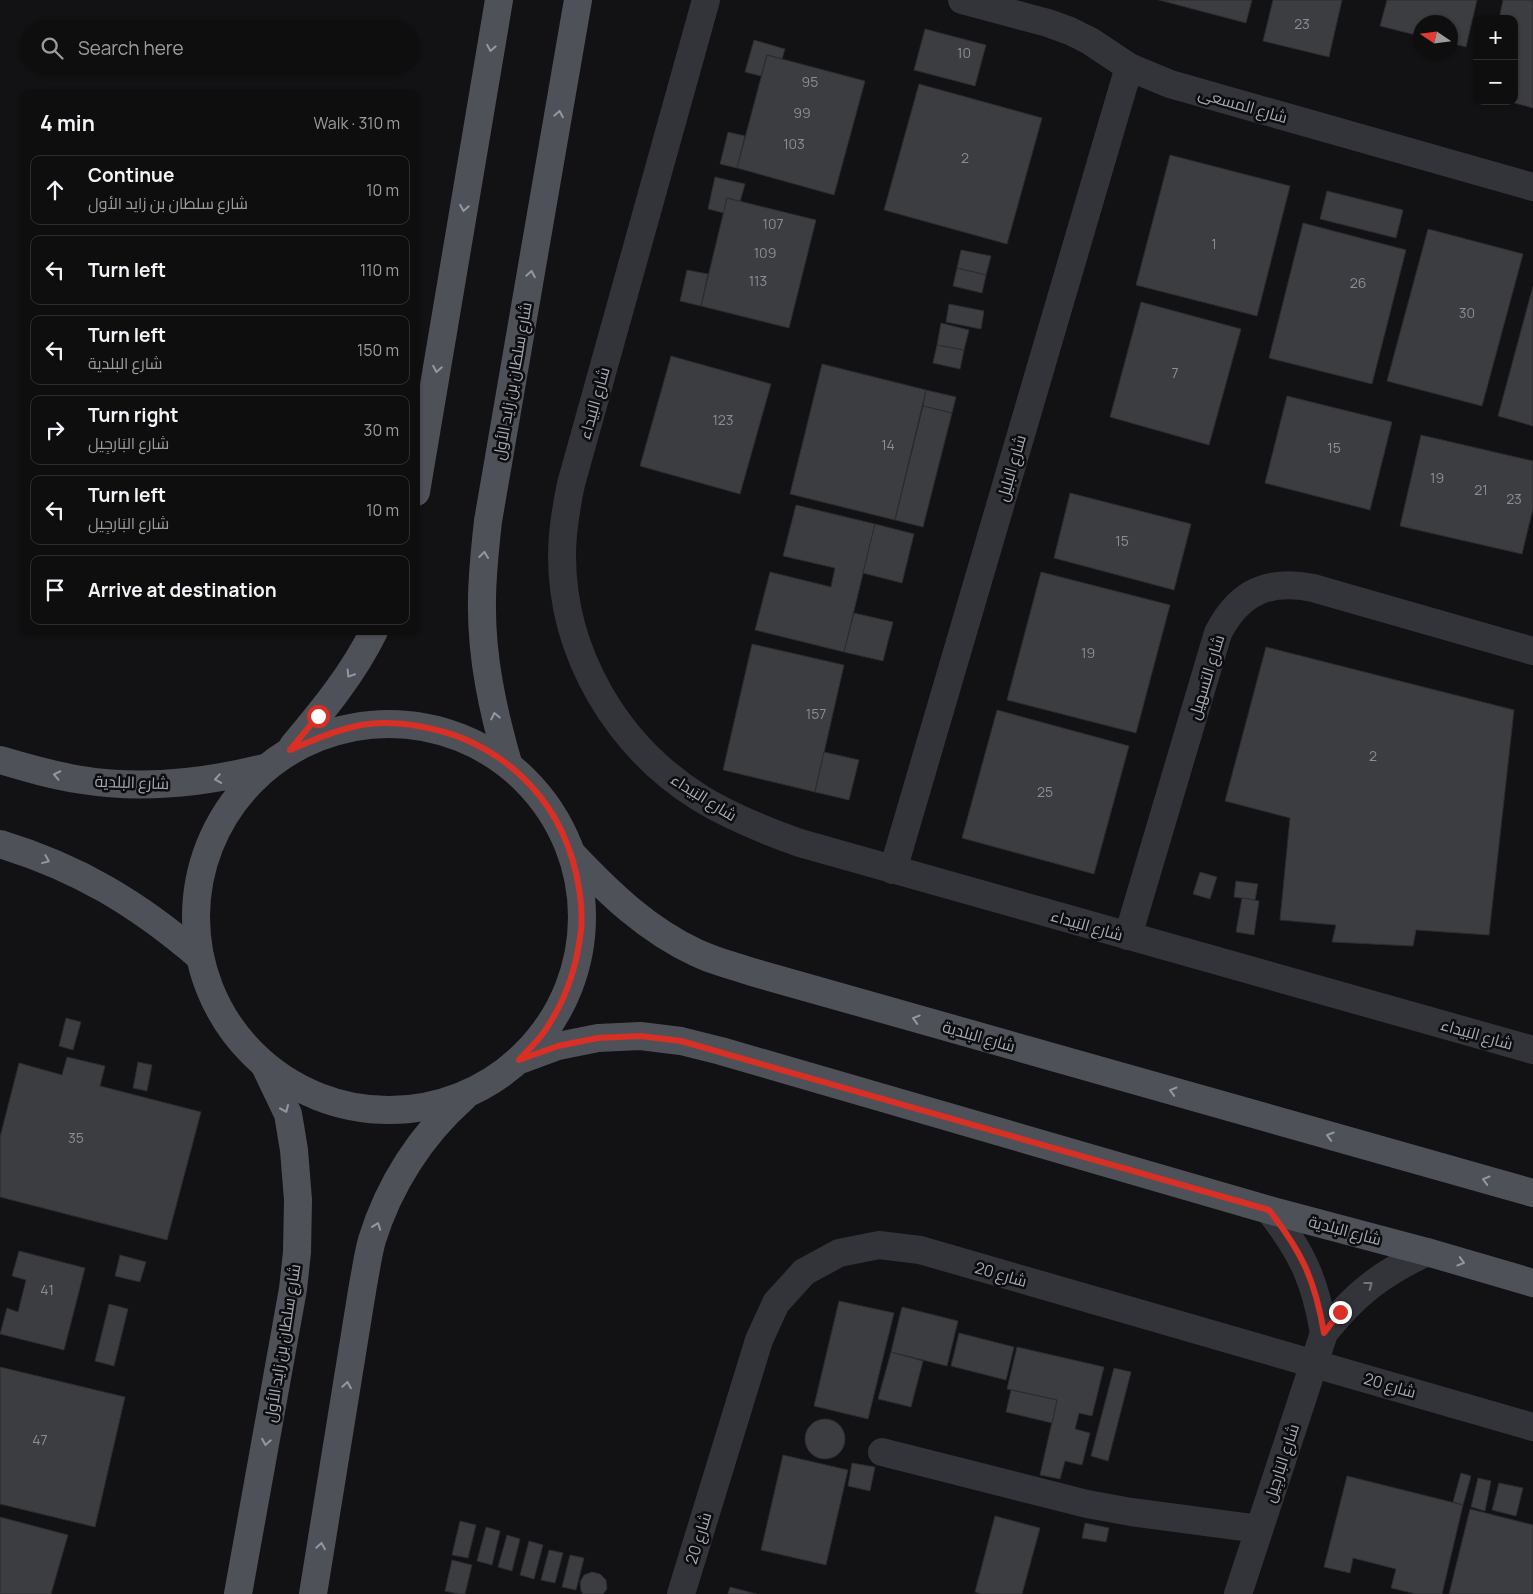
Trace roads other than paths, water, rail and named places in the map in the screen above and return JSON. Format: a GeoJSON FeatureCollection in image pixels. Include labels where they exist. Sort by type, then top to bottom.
{"type":"FeatureCollection","features":[{"type":"Feature","properties":{"kind":"main road"},"geometry":{"type":"LineString","coordinates":[[420,468],[499,0]]}},
{"type":"Feature","properties":{"kind":"main road","name":"شارع سلطان بن زايد الأول"},"geometry":{"type":"LineString","coordinates":[[508,764],[492,700],[484,644],[483,562],[488,521],[578,0]]}},
{"type":"Feature","properties":{"kind":"main road"},"geometry":{"type":"LineString","coordinates":[[290,750],[343,684],[372,635]]}},
{"type":"Feature","properties":{"kind":"main road"},"geometry":{"type":"LineString","coordinates":[[401,723],[439,729],[475,743],[508,764],[535,789],[556,820],[572,854],[580,890],[582,928],[575,965],[563,1000],[544,1032],[519,1060],[495,1078],[468,1093],[434,1105],[398,1110],[362,1108],[327,1100],[294,1085],[264,1065],[242,1042],[223,1016],[210,988],[200,957],[197,923],[199,888],[207,854],[221,822],[241,793],[266,768],[290,750],[325,734],[362,725],[401,723]]}},
{"type":"Feature","properties":{"kind":"main road","name":"شارع البلدية"},"geometry":{"type":"LineString","coordinates":[[0,760],[81,780],[155,786],[230,777],[266,768]]}},
{"type":"Feature","properties":{"kind":"main road"},"geometry":{"type":"LineString","coordinates":[[0,844],[30,853],[68,869],[103,887],[170,931],[200,957]]}},
{"type":"Feature","properties":{"kind":"main road","name":"شارع البلدية"},"geometry":{"type":"LineString","coordinates":[[572,854],[603,887],[647,925],[697,953],[752,972],[1533,1193]]}},
{"type":"Feature","properties":{"kind":"main road","name":"شارع البلدية"},"geometry":{"type":"LineString","coordinates":[[519,1060],[558,1046],[598,1038],[640,1036],[681,1041],[1269,1210],[1428,1252],[1533,1283]]}},
{"type":"Feature","properties":{"kind":"main road","name":"شارع سلطان بن زايد الأول"},"geometry":{"type":"LineString","coordinates":[[238,1594],[294,1289],[297,1252],[298,1200],[294,1150],[288,1114],[264,1065]]}},
{"type":"Feature","properties":{"kind":"main road"},"geometry":{"type":"LineString","coordinates":[[313,1594],[361,1295],[372,1241],[388,1199],[409,1160],[436,1125],[468,1093]]}},
{"type":"Feature","properties":{"kind":"street","name":"شارع البَيداء"},"geometry":{"type":"LineString","coordinates":[[706,0],[571,484],[564,520],[562,556],[565,592],[572,628],[584,662],[614,718],[643,752],[670,777],[700,798],[732,816],[766,831],[893,870],[1128,936],[1531,1043]]}},
{"type":"Feature","properties":{"kind":"street","name":"شارع المسعى"},"geometry":{"type":"LineString","coordinates":[[962,0],[1048,23],[1070,31],[1090,41],[1129,67],[1191,91],[1533,187]]}},
{"type":"Feature","properties":{"kind":"street","name":"شارع البليل"},"geometry":{"type":"LineString","coordinates":[[893,870],[1129,67]]}},
{"type":"Feature","properties":{"kind":"street","name":"شارع التسهيل"},"geometry":{"type":"LineString","coordinates":[[1128,936],[1218,633],[1230,612],[1249,596],[1264,588],[1280,584],[1297,584],[1533,651]]}},
{"type":"Feature","properties":{"kind":"street","name":"شارع البَارجِيل"},"geometry":{"type":"LineString","coordinates":[[1269,1210],[1286,1232],[1300,1255],[1311,1280],[1319,1306],[1324,1333]]}},
{"type":"Feature","properties":{"kind":"street","name":"شارع 20"},"geometry":{"type":"LineString","coordinates":[[681,1594],[759,1340],[776,1303],[804,1272],[840,1253],[879,1246],[920,1250],[1533,1427]]}},
{"type":"Feature","properties":{"kind":"street","name":"شارع البَارجِيل"},"geometry":{"type":"LineString","coordinates":[[1238,1594],[1324,1333],[1340,1312],[1359,1293],[1403,1263],[1428,1252]]}},
{"type":"Feature","properties":{"kind":"street"},"geometry":{"type":"LineString","coordinates":[[882,1452],[1086,1504],[1259,1529]]}}]}
